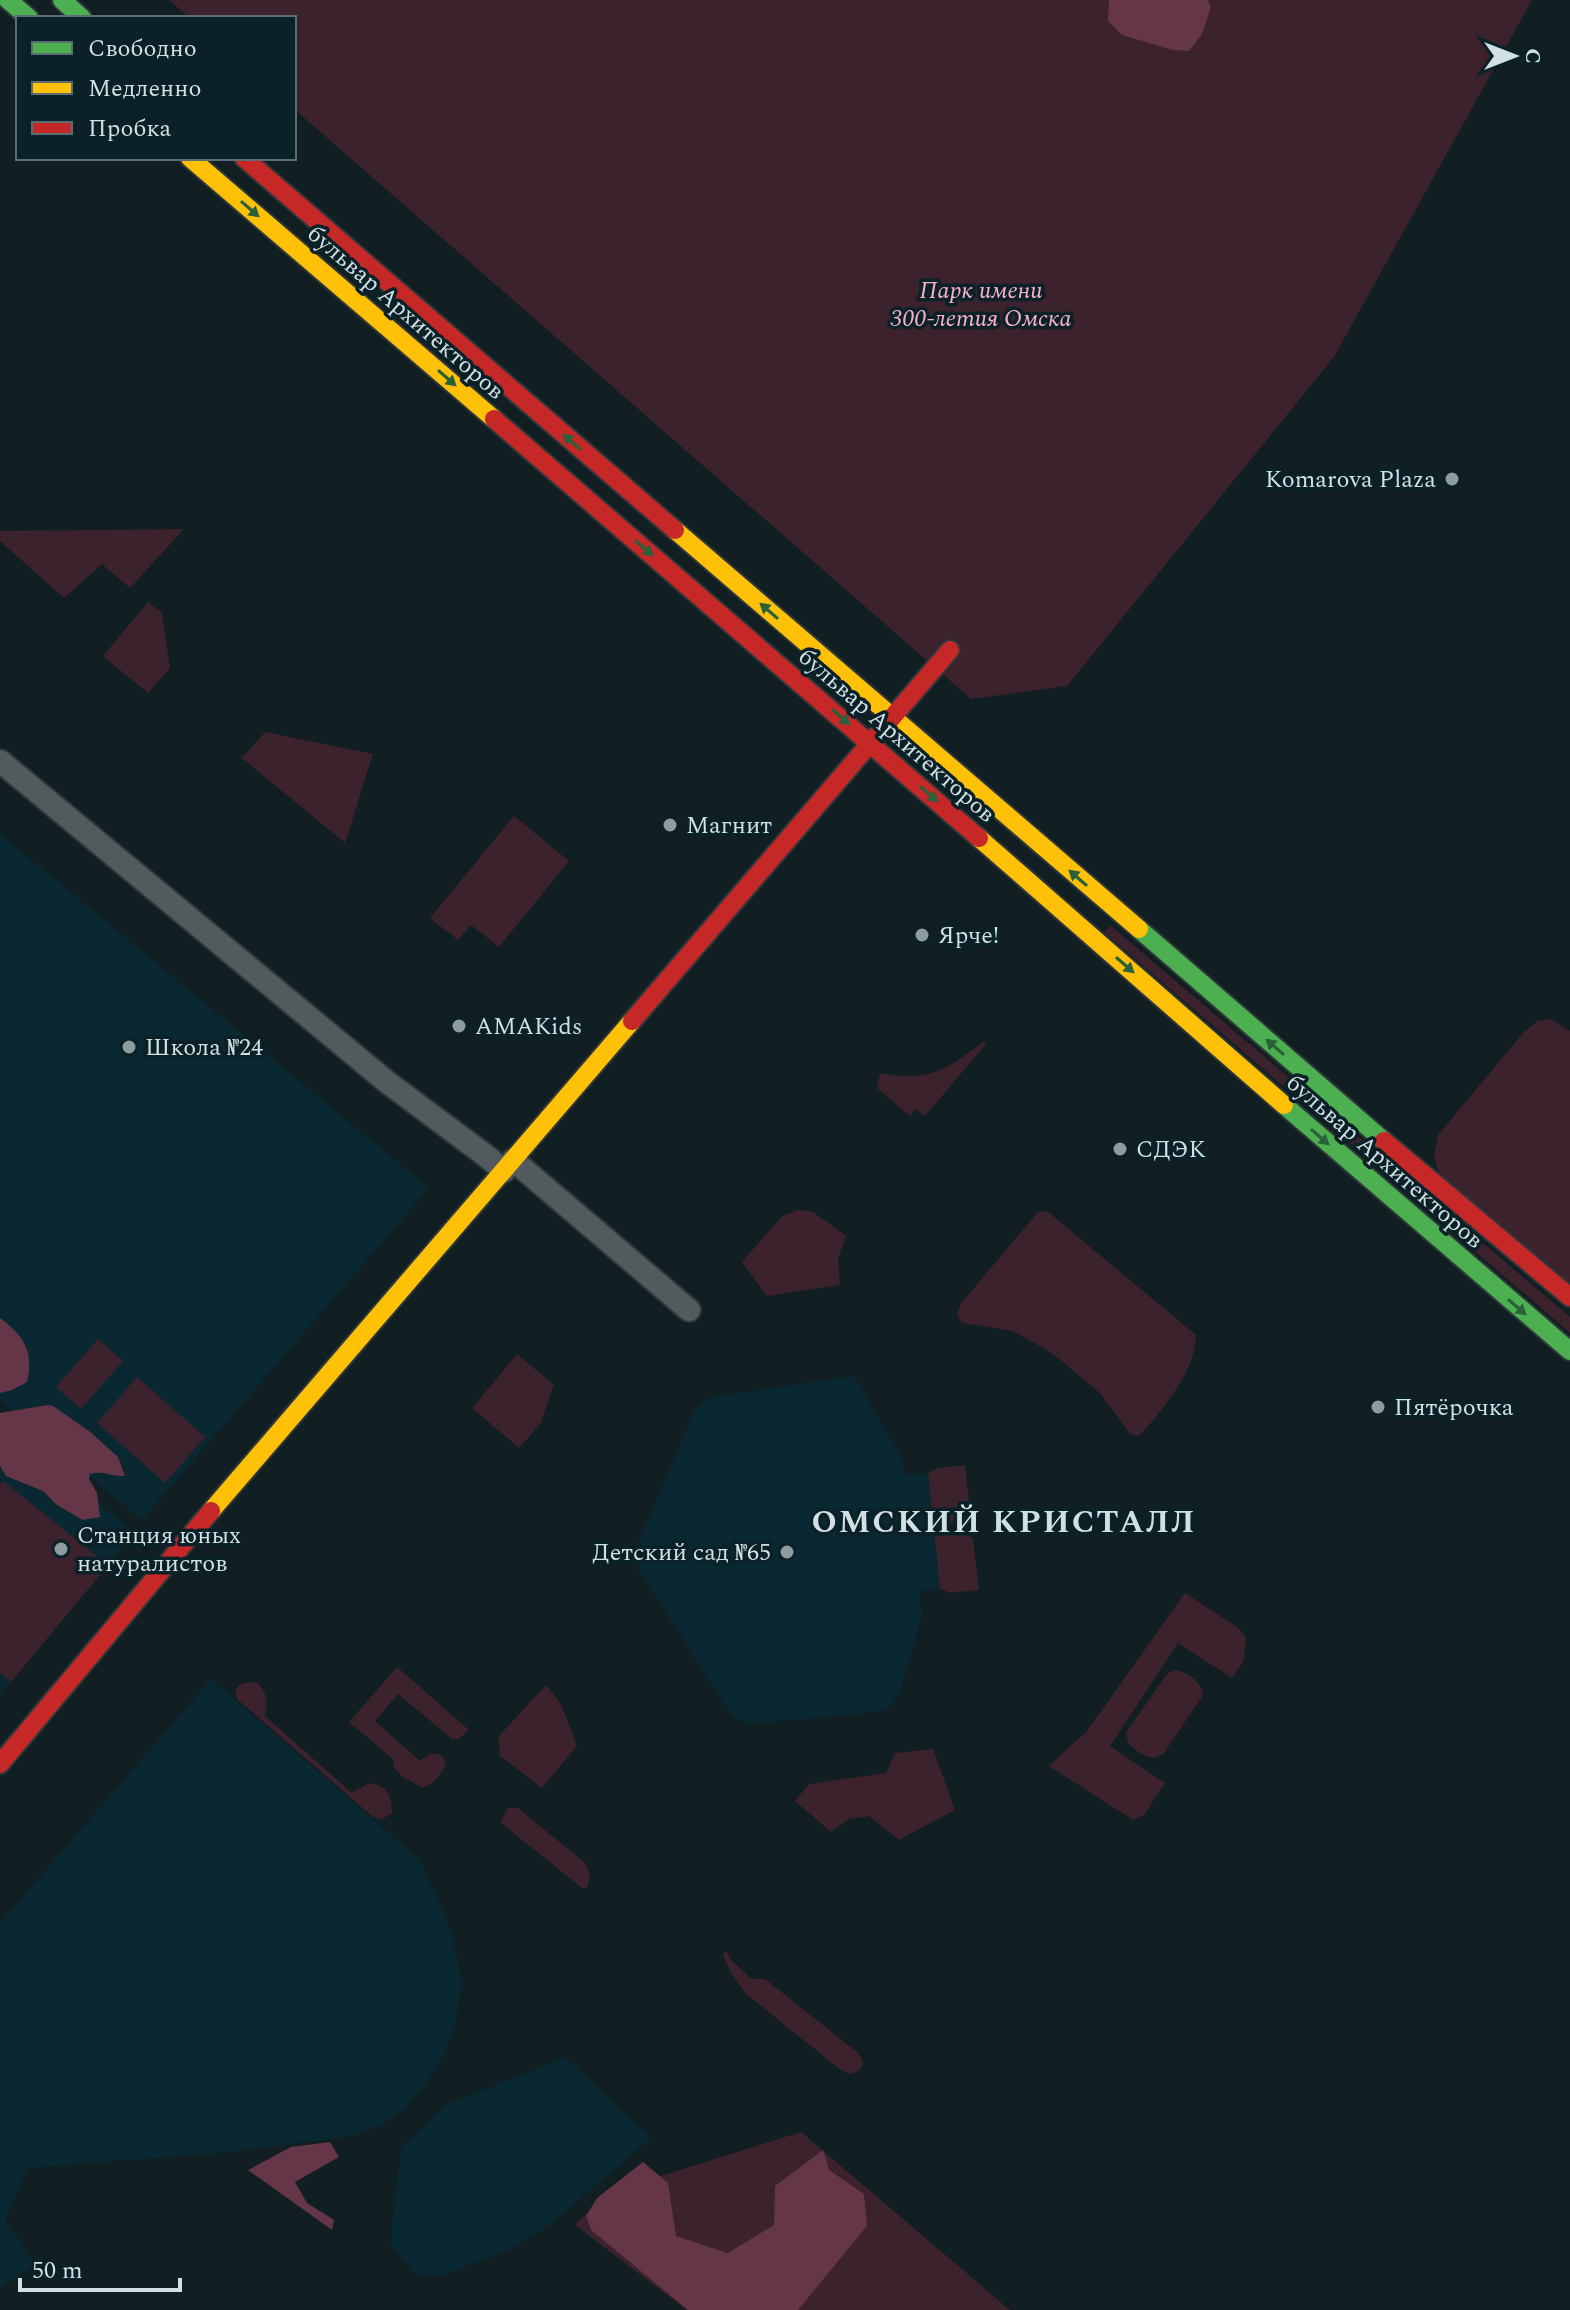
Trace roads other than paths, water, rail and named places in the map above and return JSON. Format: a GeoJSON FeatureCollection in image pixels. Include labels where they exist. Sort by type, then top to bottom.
{"type":"FeatureCollection","features":[{"type":"Feature","properties":{"kind":"main road"},"geometry":{"type":"LineString","coordinates":[[8,0],[27,16]]}},
{"type":"Feature","properties":{"kind":"main road"},"geometry":{"type":"LineString","coordinates":[[62,0],[80,16]]}},
{"type":"Feature","properties":{"kind":"main road","name":"бульвар Архитекторов"},"geometry":{"type":"LineString","coordinates":[[192,160],[1570,1297]]}},
{"type":"Feature","properties":{"kind":"main road","name":"бульвар Архитекторов"},"geometry":{"type":"LineString","coordinates":[[246,160],[881,730],[1380,1189],[1570,1351]]}},
{"type":"Feature","properties":{"kind":"main road"},"geometry":{"type":"LineString","coordinates":[[0,1764],[173,1556],[950,650]]}},
{"type":"Feature","properties":{"kind":"street"},"geometry":{"type":"LineString","coordinates":[[0,761],[387,1082],[485,1155],[509,1166],[689,1310]]}},
{"type":"Feature","properties":{"kind":"place","name":"Komarova Plaza"},"geometry":{"type":"Point","coordinates":[1452,479]}},
{"type":"Feature","properties":{"kind":"place","name":"Магнит"},"geometry":{"type":"Point","coordinates":[670,825]}},
{"type":"Feature","properties":{"kind":"place","name":"Ярче!"},"geometry":{"type":"Point","coordinates":[922,935]}},
{"type":"Feature","properties":{"kind":"place","name":"AMAKids"},"geometry":{"type":"Point","coordinates":[459,1026]}},
{"type":"Feature","properties":{"kind":"place","name":"Школа №24"},"geometry":{"type":"Point","coordinates":[129,1047]}},
{"type":"Feature","properties":{"kind":"place","name":"СДЭК"},"geometry":{"type":"Point","coordinates":[1120,1149]}},
{"type":"Feature","properties":{"kind":"place","name":"Пятёрочка"},"geometry":{"type":"Point","coordinates":[1378,1407]}},
{"type":"Feature","properties":{"kind":"place","name":"Станция юных натуралистов"},"geometry":{"type":"Point","coordinates":[61,1549]}},
{"type":"Feature","properties":{"kind":"place","name":"Детский сад №65"},"geometry":{"type":"Point","coordinates":[787,1552]}},
{"type":"Feature","properties":{"kind":"district","name":"ОМСКИЙ КРИСТАЛЛ"},"geometry":{"type":"Point","coordinates":[1004,1521]}},
{"type":"Feature","properties":{"kind":"park label","name":"Парк имени 300-летия Омска"},"geometry":{"type":"Point","coordinates":[981,304]}}]}
